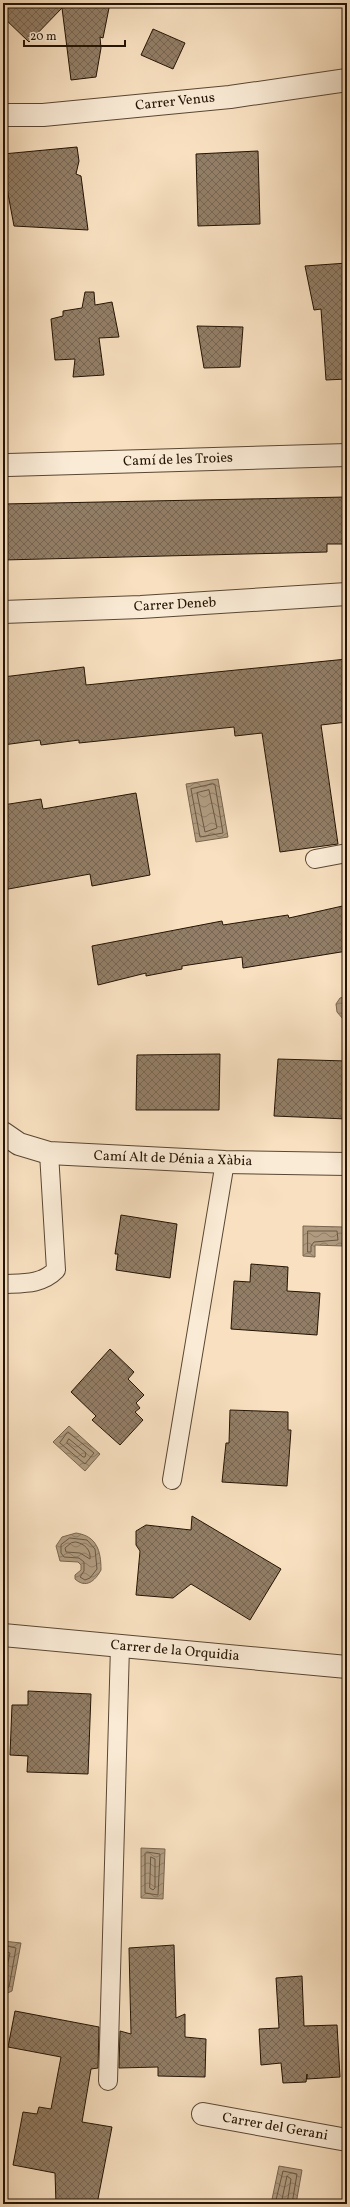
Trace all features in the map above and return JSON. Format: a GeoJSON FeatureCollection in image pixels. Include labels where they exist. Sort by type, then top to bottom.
{"type":"FeatureCollection","features":[{"type":"Feature","properties":{"kind":"street","name":"Carrer Venus"},"geometry":{"type":"LineString","coordinates":[[3,115],[43,116],[230,97],[347,80]]}},
{"type":"Feature","properties":{"kind":"street","name":"Camí de les Troies"},"geometry":{"type":"LineString","coordinates":[[8,465],[347,455]]}},
{"type":"Feature","properties":{"kind":"street","name":"Carrer Deneb"},"geometry":{"type":"LineString","coordinates":[[3,612],[141,607],[347,594]]}},
{"type":"Feature","properties":{"kind":"street","name":"Camí Alt de Dénia a Xàbia"},"geometry":{"type":"LineString","coordinates":[[3,1133],[19,1144],[49,1153],[225,1162],[347,1164]]}},
{"type":"Feature","properties":{"kind":"street","name":"Carrer de la Orquidia"},"geometry":{"type":"LineString","coordinates":[[3,1635],[347,1667]]}},
{"type":"Feature","properties":{"kind":"street","name":"Carrer del Gerani"},"geometry":{"type":"LineString","coordinates":[[203,2114],[347,2140]]}},
{"type":"Feature","properties":{"kind":"lane"},"geometry":{"type":"LineString","coordinates":[[315,859],[347,854]]}},
{"type":"Feature","properties":{"kind":"lane"},"geometry":{"type":"LineString","coordinates":[[3,1284],[36,1283],[48,1278],[56,1270],[49,1153]]}},
{"type":"Feature","properties":{"kind":"lane"},"geometry":{"type":"LineString","coordinates":[[172,1480],[225,1162]]}},
{"type":"Feature","properties":{"kind":"lane"},"geometry":{"type":"LineString","coordinates":[[108,2081],[120,1646]]}},
{"type":"Feature","properties":{"kind":"water"},"geometry":{"type":"Polygon","coordinates":[[[218,779],[228,837],[196,842],[186,784],[218,779]]]}},
{"type":"Feature","properties":{"kind":"water"},"geometry":{"type":"Polygon","coordinates":[[[347,996],[347,1019],[343,1019],[337,1012],[336,1004],[340,998],[347,996]]]}},
{"type":"Feature","properties":{"kind":"water"},"geometry":{"type":"Polygon","coordinates":[[[303,1226],[343,1227],[342,1246],[315,1245],[315,1257],[303,1256],[303,1226]]]}},
{"type":"Feature","properties":{"kind":"water"},"geometry":{"type":"Polygon","coordinates":[[[69,1426],[100,1454],[85,1471],[53,1442],[69,1426]]]}},
{"type":"Feature","properties":{"kind":"water"},"geometry":{"type":"Polygon","coordinates":[[[76,1533],[89,1537],[99,1551],[101,1570],[93,1580],[86,1583],[79,1582],[75,1579],[75,1575],[81,1570],[81,1565],[78,1562],[60,1561],[56,1546],[62,1537],[76,1533]]]}},
{"type":"Feature","properties":{"kind":"water"},"geometry":{"type":"Polygon","coordinates":[[[141,1848],[165,1849],[163,1899],[141,1898],[141,1848]]]}},
{"type":"Feature","properties":{"kind":"water"},"geometry":{"type":"Polygon","coordinates":[[[3,1941],[21,1943],[12,1991],[3,1995],[3,1941]]]}},
{"type":"Feature","properties":{"kind":"water"},"geometry":{"type":"Polygon","coordinates":[[[279,2166],[302,2170],[296,2204],[271,2204],[279,2166]]]}},
{"type":"Feature","properties":{"kind":"building"},"geometry":{"type":"Polygon","coordinates":[[[3,3],[110,3],[103,38],[100,37],[101,48],[96,77],[71,80],[62,8],[29,42],[3,17],[3,3]]]}},
{"type":"Feature","properties":{"kind":"building"},"geometry":{"type":"Polygon","coordinates":[[[153,29],[185,43],[173,69],[141,55],[153,29]]]}},
{"type":"Feature","properties":{"kind":"building"},"geometry":{"type":"Polygon","coordinates":[[[77,147],[79,161],[76,174],[81,176],[88,230],[14,226],[3,167],[3,154],[77,147]]]}},
{"type":"Feature","properties":{"kind":"building"},"geometry":{"type":"Polygon","coordinates":[[[258,151],[260,224],[198,226],[196,154],[258,151]]]}},
{"type":"Feature","properties":{"kind":"building"},"geometry":{"type":"Polygon","coordinates":[[[347,263],[347,379],[326,380],[321,309],[314,310],[305,266],[347,263]]]}},
{"type":"Feature","properties":{"kind":"building"},"geometry":{"type":"Polygon","coordinates":[[[85,292],[94,292],[95,305],[112,302],[119,337],[99,338],[104,375],[73,377],[75,359],[55,360],[51,319],[63,316],[63,311],[82,308],[85,292]]]}},
{"type":"Feature","properties":{"kind":"building"},"geometry":{"type":"Polygon","coordinates":[[[197,326],[243,327],[240,367],[204,368],[197,326]]]}},
{"type":"Feature","properties":{"kind":"building"},"geometry":{"type":"Polygon","coordinates":[[[347,497],[347,544],[327,544],[327,552],[3,560],[3,504],[347,497]]]}},
{"type":"Feature","properties":{"kind":"building"},"geometry":{"type":"Polygon","coordinates":[[[347,659],[347,722],[321,725],[338,844],[280,852],[262,733],[235,736],[234,727],[79,743],[79,740],[41,745],[40,740],[3,745],[3,677],[84,667],[86,685],[347,659]]]}},
{"type":"Feature","properties":{"kind":"building"},"geometry":{"type":"Polygon","coordinates":[[[136,793],[150,875],[92,886],[90,874],[3,890],[3,805],[41,799],[43,809],[136,793]]]}},
{"type":"Feature","properties":{"kind":"building"},"geometry":{"type":"Polygon","coordinates":[[[347,905],[347,951],[243,968],[242,957],[182,966],[182,969],[146,976],[146,973],[98,985],[92,946],[222,921],[223,925],[288,915],[289,918],[347,905]]]}},
{"type":"Feature","properties":{"kind":"building"},"geometry":{"type":"Polygon","coordinates":[[[220,1054],[219,1110],[136,1110],[137,1055],[220,1054]]]}},
{"type":"Feature","properties":{"kind":"building"},"geometry":{"type":"Polygon","coordinates":[[[278,1059],[347,1061],[347,1119],[274,1116],[278,1059]]]}},
{"type":"Feature","properties":{"kind":"building"},"geometry":{"type":"Polygon","coordinates":[[[121,1215],[177,1224],[170,1278],[116,1270],[118,1254],[115,1254],[121,1215]]]}},
{"type":"Feature","properties":{"kind":"building"},"geometry":{"type":"Polygon","coordinates":[[[251,1264],[288,1267],[287,1291],[320,1293],[317,1335],[231,1329],[234,1281],[250,1282],[251,1264]]]}},
{"type":"Feature","properties":{"kind":"building"},"geometry":{"type":"Polygon","coordinates":[[[110,1349],[134,1372],[128,1379],[144,1395],[136,1403],[140,1408],[135,1412],[143,1420],[120,1445],[92,1420],[96,1416],[71,1392],[110,1349]]]}},
{"type":"Feature","properties":{"kind":"building"},"geometry":{"type":"Polygon","coordinates":[[[230,1410],[288,1412],[288,1430],[291,1430],[287,1486],[222,1482],[226,1443],[229,1443],[230,1410]]]}},
{"type":"Feature","properties":{"kind":"building"},"geometry":{"type":"Polygon","coordinates":[[[192,1516],[281,1569],[250,1620],[191,1584],[173,1598],[136,1595],[140,1551],[136,1545],[136,1531],[146,1525],[191,1530],[192,1516]]]}},
{"type":"Feature","properties":{"kind":"building"},"geometry":{"type":"Polygon","coordinates":[[[28,1691],[91,1694],[88,1774],[27,1772],[28,1756],[10,1755],[12,1705],[28,1705],[28,1691]]]}},
{"type":"Feature","properties":{"kind":"building"},"geometry":{"type":"Polygon","coordinates":[[[174,1945],[176,2018],[185,2014],[185,2037],[206,2039],[205,2077],[158,2076],[158,2067],[119,2068],[120,2031],[131,2034],[129,1948],[174,1945]]]}},
{"type":"Feature","properties":{"kind":"building"},"geometry":{"type":"Polygon","coordinates":[[[302,1976],[304,2026],[337,2025],[340,2077],[307,2079],[307,2074],[306,2082],[283,2083],[281,2063],[261,2065],[259,2029],[279,2028],[276,1978],[302,1976]]]}},
{"type":"Feature","properties":{"kind":"building"},"geometry":{"type":"Polygon","coordinates":[[[15,2011],[99,2027],[98,2068],[91,2069],[82,2122],[112,2127],[97,2204],[56,2204],[55,2173],[13,2165],[23,2112],[37,2114],[39,2107],[51,2109],[61,2057],[8,2047],[15,2011]]]}}]}
